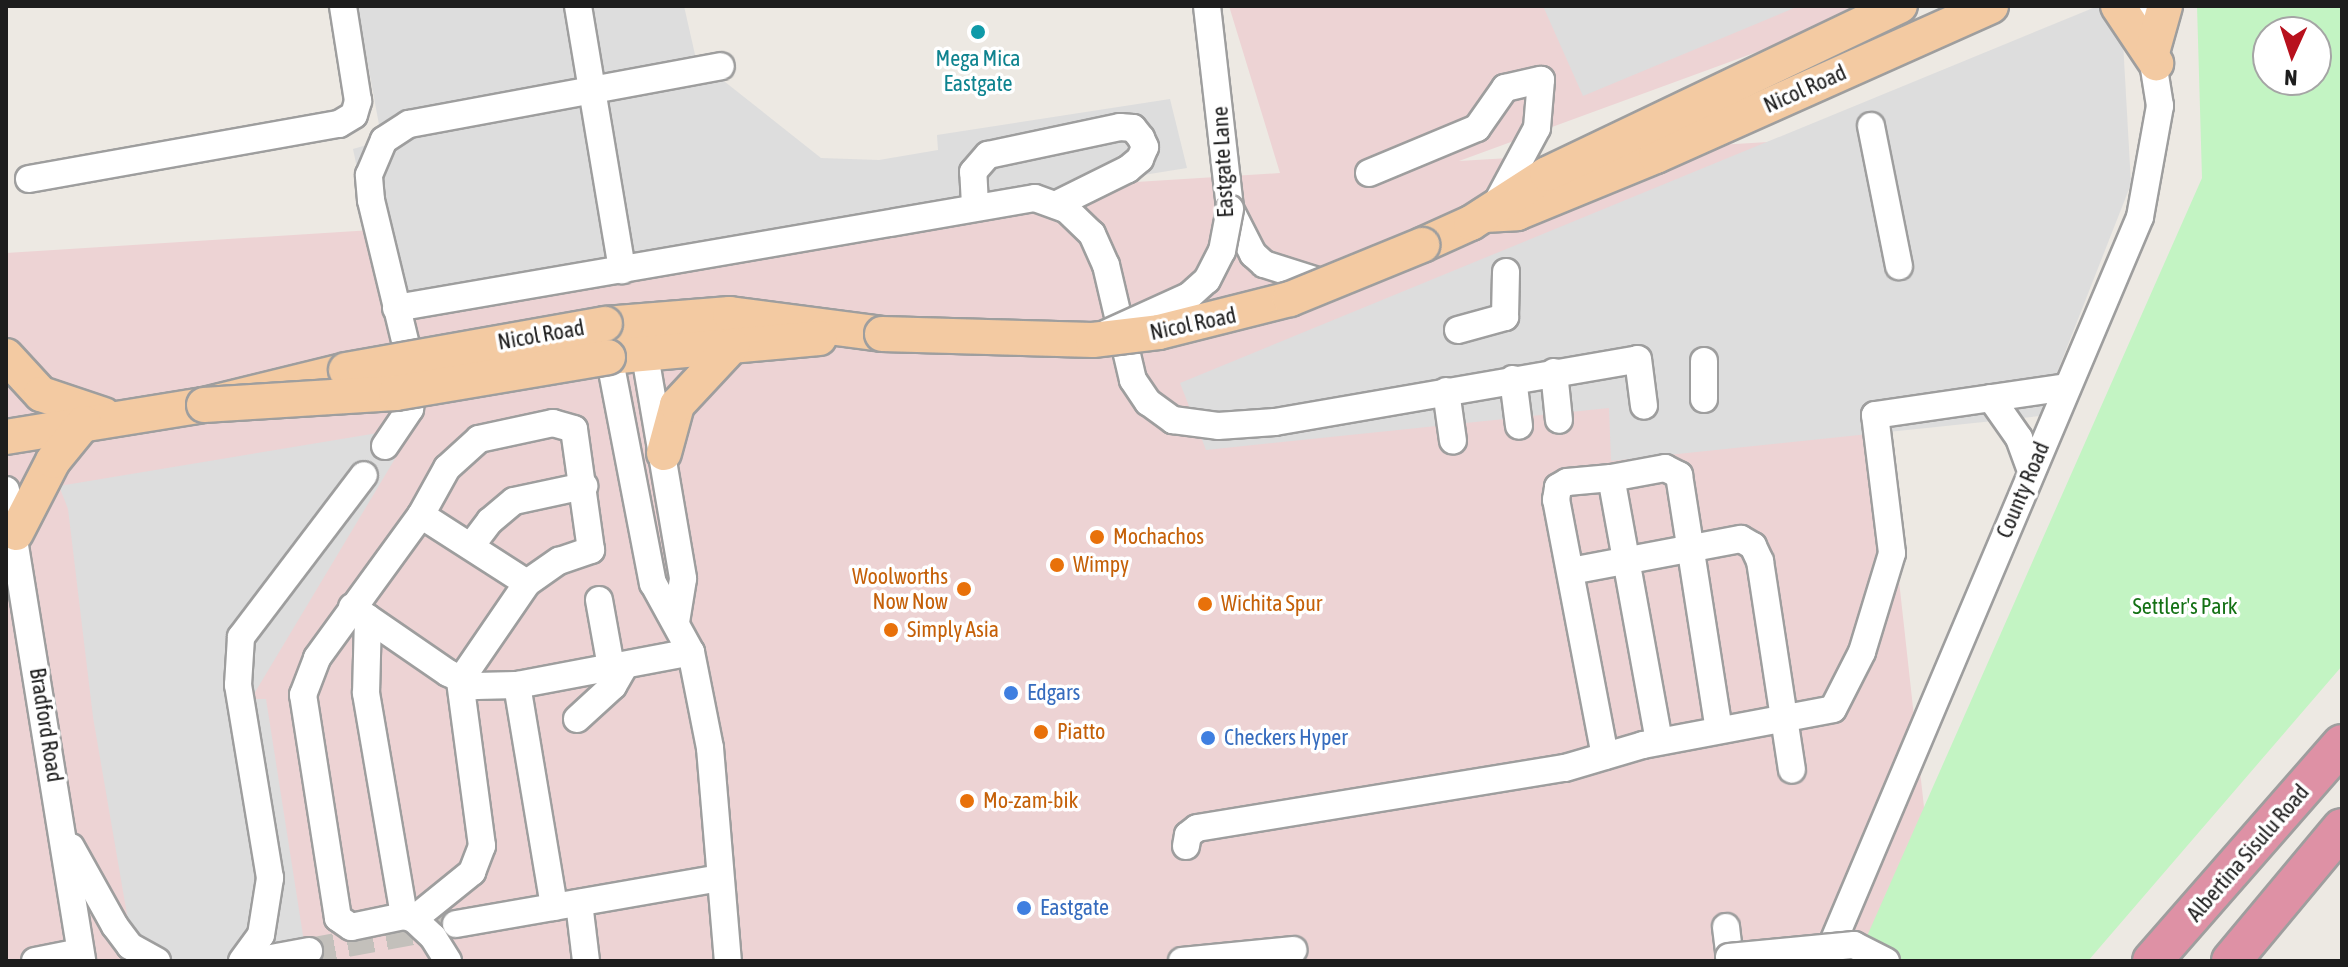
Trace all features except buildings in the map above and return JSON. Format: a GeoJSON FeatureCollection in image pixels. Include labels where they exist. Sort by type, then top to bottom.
{"type":"FeatureCollection","features":[{"type":"Feature","properties":{"kind":"highway","name":"Albertina Sisulu Road"},"geometry":{"type":"LineString","coordinates":[[2152,961],[2342,744]]}},
{"type":"Feature","properties":{"kind":"highway"},"geometry":{"type":"LineString","coordinates":[[2234,958],[2342,828]]}},
{"type":"Feature","properties":{"kind":"main road","name":"Nicol Road"},"geometry":{"type":"LineString","coordinates":[[6,437],[204,405],[346,370],[606,341],[640,321],[730,314],[882,334],[1093,340],[1208,322],[1327,284],[1422,245],[1792,53],[1900,6]]}},
{"type":"Feature","properties":{"kind":"main road","name":"Nicol Road"},"geometry":{"type":"LineString","coordinates":[[1489,210],[1517,213],[1656,156],[1991,6]]}},
{"type":"Feature","properties":{"kind":"main road"},"geometry":{"type":"LineString","coordinates":[[2118,6],[2155,56]]}},
{"type":"Feature","properties":{"kind":"main road"},"geometry":{"type":"LineString","coordinates":[[2155,56],[2165,6]]}},
{"type":"Feature","properties":{"kind":"main road","name":"Nicol Road"},"geometry":{"type":"LineString","coordinates":[[606,341],[643,355],[882,334]]}},
{"type":"Feature","properties":{"kind":"main road"},"geometry":{"type":"LineString","coordinates":[[664,453],[677,405],[732,346]]}},
{"type":"Feature","properties":{"kind":"main road"},"geometry":{"type":"LineString","coordinates":[[6,356],[27,384],[53,401],[100,420],[53,461],[14,539]]}},
{"type":"Feature","properties":{"kind":"street"},"geometry":{"type":"LineString","coordinates":[[29,179],[339,124],[354,115],[358,101],[343,6]]}},
{"type":"Feature","properties":{"kind":"street"},"geometry":{"type":"LineString","coordinates":[[578,6],[622,270]]}},
{"type":"Feature","properties":{"kind":"street","name":"Eastgate Lane"},"geometry":{"type":"LineString","coordinates":[[1093,340],[1189,296],[1207,280],[1222,251],[1230,209],[1217,63],[1207,6]]}},
{"type":"Feature","properties":{"kind":"street","name":"County Road"},"geometry":{"type":"LineString","coordinates":[[1825,961],[2146,196],[2160,106],[2155,56],[2144,6]]}},
{"type":"Feature","properties":{"kind":"street"},"geometry":{"type":"LineString","coordinates":[[385,446],[404,422],[414,394],[412,364],[396,308],[369,175],[384,140],[409,124],[721,66]]}},
{"type":"Feature","properties":{"kind":"street"},"geometry":{"type":"LineString","coordinates":[[1369,173],[1477,128],[1505,88],[1541,80],[1537,128],[1489,210]]}},
{"type":"Feature","properties":{"kind":"street"},"geometry":{"type":"LineString","coordinates":[[1871,126],[1899,266]]}},
{"type":"Feature","properties":{"kind":"street"},"geometry":{"type":"LineString","coordinates":[[975,205],[973,172],[988,155],[1133,128],[1145,147],[1140,159],[1055,205]]}},
{"type":"Feature","properties":{"kind":"street"},"geometry":{"type":"LineString","coordinates":[[396,308],[975,205],[1035,198],[1078,218],[1099,246],[1133,380],[1148,402],[1173,420],[1218,426],[1275,422],[1638,359],[1644,406]]}},
{"type":"Feature","properties":{"kind":"street"},"geometry":{"type":"LineString","coordinates":[[1230,209],[1253,254],[1264,264],[1327,284]]}},
{"type":"Feature","properties":{"kind":"street"},"geometry":{"type":"LineString","coordinates":[[1458,330],[1505,317],[1506,272]]}},
{"type":"Feature","properties":{"kind":"street"},"geometry":{"type":"LineString","coordinates":[[640,321],[643,355],[679,544],[683,579],[676,622]]}},
{"type":"Feature","properties":{"kind":"street"},"geometry":{"type":"LineString","coordinates":[[606,341],[653,583],[691,652],[710,748],[728,961]]}},
{"type":"Feature","properties":{"kind":"street"},"geometry":{"type":"LineString","coordinates":[[1704,361],[1704,399]]}},
{"type":"Feature","properties":{"kind":"street"},"geometry":{"type":"LineString","coordinates":[[1554,372],[1559,420]]}},
{"type":"Feature","properties":{"kind":"street"},"geometry":{"type":"LineString","coordinates":[[1513,379],[1519,426]]}},
{"type":"Feature","properties":{"kind":"street"},"geometry":{"type":"LineString","coordinates":[[1186,846],[1188,835],[1197,828],[1565,768],[1659,741],[1833,709],[1852,678],[1882,599],[1892,553],[1891,521],[1875,415],[2066,387]]}},
{"type":"Feature","properties":{"kind":"street"},"geometry":{"type":"LineString","coordinates":[[1446,391],[1453,441]]}},
{"type":"Feature","properties":{"kind":"street"},"geometry":{"type":"LineString","coordinates":[[1991,398],[2019,438],[2031,471]]}},
{"type":"Feature","properties":{"kind":"street"},"geometry":{"type":"LineString","coordinates":[[553,423],[574,429],[584,486],[591,550],[559,561],[527,583],[460,681],[482,846],[472,872],[409,918],[360,927],[344,925],[331,881],[303,695],[317,658],[360,612],[457,456],[496,432],[553,423]]}},
{"type":"Feature","properties":{"kind":"street"},"geometry":{"type":"LineString","coordinates":[[1605,756],[1558,487],[1675,470],[1719,730]]}},
{"type":"Feature","properties":{"kind":"street"},"geometry":{"type":"LineString","coordinates":[[242,961],[261,935],[270,878],[237,677],[241,637],[364,475]]}},
{"type":"Feature","properties":{"kind":"street"},"geometry":{"type":"LineString","coordinates":[[1611,478],[1659,741]]}},
{"type":"Feature","properties":{"kind":"street"},"geometry":{"type":"LineString","coordinates":[[471,546],[490,521],[514,501],[584,486]]}},
{"type":"Feature","properties":{"kind":"street","name":"Bradford Road"},"geometry":{"type":"LineString","coordinates":[[6,490],[81,957]]}},
{"type":"Feature","properties":{"kind":"street"},"geometry":{"type":"LineString","coordinates":[[421,515],[527,583]]}},
{"type":"Feature","properties":{"kind":"street"},"geometry":{"type":"LineString","coordinates":[[1571,571],[1741,539],[1753,546],[1760,561],[1792,770]]}},
{"type":"Feature","properties":{"kind":"street"},"geometry":{"type":"LineString","coordinates":[[577,719],[613,686],[618,666],[599,600]]}},
{"type":"Feature","properties":{"kind":"street"},"geometry":{"type":"LineString","coordinates":[[360,612],[460,681],[517,685],[691,652]]}},
{"type":"Feature","properties":{"kind":"street"},"geometry":{"type":"LineString","coordinates":[[360,612],[366,693],[409,918],[433,937],[448,961]]}},
{"type":"Feature","properties":{"kind":"street"},"geometry":{"type":"LineString","coordinates":[[517,685],[584,897],[586,961]]}},
{"type":"Feature","properties":{"kind":"street"},"geometry":{"type":"LineString","coordinates":[[61,830],[115,926],[130,946],[157,961]]}},
{"type":"Feature","properties":{"kind":"street"},"geometry":{"type":"LineString","coordinates":[[456,924],[672,878],[720,878]]}},
{"type":"Feature","properties":{"kind":"street"},"geometry":{"type":"LineString","coordinates":[[1726,927],[1730,959],[1854,945],[1886,961]]}},
{"type":"Feature","properties":{"kind":"street"},"geometry":{"type":"LineString","coordinates":[[1182,961],[1293,950]]}},
{"type":"Feature","properties":{"kind":"street"},"geometry":{"type":"LineString","coordinates":[[255,961],[309,951]]}},
{"type":"Feature","properties":{"kind":"street"},"geometry":{"type":"LineString","coordinates":[[35,961],[81,957]]}},
{"type":"Feature","properties":{"kind":"shaded area"},"geometry":{"type":"Polygon","coordinates":[[[357,6],[684,6],[696,59],[821,158],[879,160],[938,150],[937,135],[1170,99],[1187,168],[384,297],[353,149],[367,145],[380,130],[357,6]]]}},
{"type":"Feature","properties":{"kind":"shaded area"},"geometry":{"type":"Polygon","coordinates":[[[1229,6],[1882,6],[1459,161],[1850,137],[1941,961],[6,961],[6,253],[1280,173],[1229,6]]]}},
{"type":"Feature","properties":{"kind":"shaded area"},"geometry":{"type":"Polygon","coordinates":[[[1543,6],[1799,6],[1583,96],[1543,6]]]}},
{"type":"Feature","properties":{"kind":"shaded area"},"geometry":{"type":"Polygon","coordinates":[[[2098,6],[2121,6],[2131,184],[2040,416],[1611,461],[1609,408],[1206,450],[1180,383],[2098,6]]]}},
{"type":"Feature","properties":{"kind":"shaded area"},"geometry":{"type":"Polygon","coordinates":[[[414,427],[251,699],[266,699],[307,961],[135,961],[93,717],[68,509],[59,486],[414,427]]]}},
{"type":"Feature","properties":{"kind":"green space","name":"Settler's Park"},"geometry":{"type":"Polygon","coordinates":[[[2197,6],[2342,6],[2342,666],[2088,961],[1856,961],[2202,178],[2197,6]]]}},
{"type":"Feature","properties":{"kind":"tunnel"},"geometry":{"type":"LineString","coordinates":[[309,951],[456,924]]}},
{"type":"Feature","properties":{"kind":"place","name":"Mega Mica Eastgate"},"geometry":{"type":"Point","coordinates":[978,32]}},
{"type":"Feature","properties":{"kind":"place","name":"Mochachos"},"geometry":{"type":"Point","coordinates":[1097,537]}},
{"type":"Feature","properties":{"kind":"place","name":"Wimpy"},"geometry":{"type":"Point","coordinates":[1057,565]}},
{"type":"Feature","properties":{"kind":"place","name":"Woolworths Now Now"},"geometry":{"type":"Point","coordinates":[964,589]}},
{"type":"Feature","properties":{"kind":"place","name":"Wichita Spur"},"geometry":{"type":"Point","coordinates":[1205,604]}},
{"type":"Feature","properties":{"kind":"place","name":"Simply Asia"},"geometry":{"type":"Point","coordinates":[891,630]}},
{"type":"Feature","properties":{"kind":"place","name":"Edgars"},"geometry":{"type":"Point","coordinates":[1011,693]}},
{"type":"Feature","properties":{"kind":"place","name":"Piatto"},"geometry":{"type":"Point","coordinates":[1041,732]}},
{"type":"Feature","properties":{"kind":"place","name":"Checkers Hyper"},"geometry":{"type":"Point","coordinates":[1208,738]}},
{"type":"Feature","properties":{"kind":"place","name":"Mo-zam-bik"},"geometry":{"type":"Point","coordinates":[967,801]}},
{"type":"Feature","properties":{"kind":"place","name":"Eastgate"},"geometry":{"type":"Point","coordinates":[1024,908]}}]}
